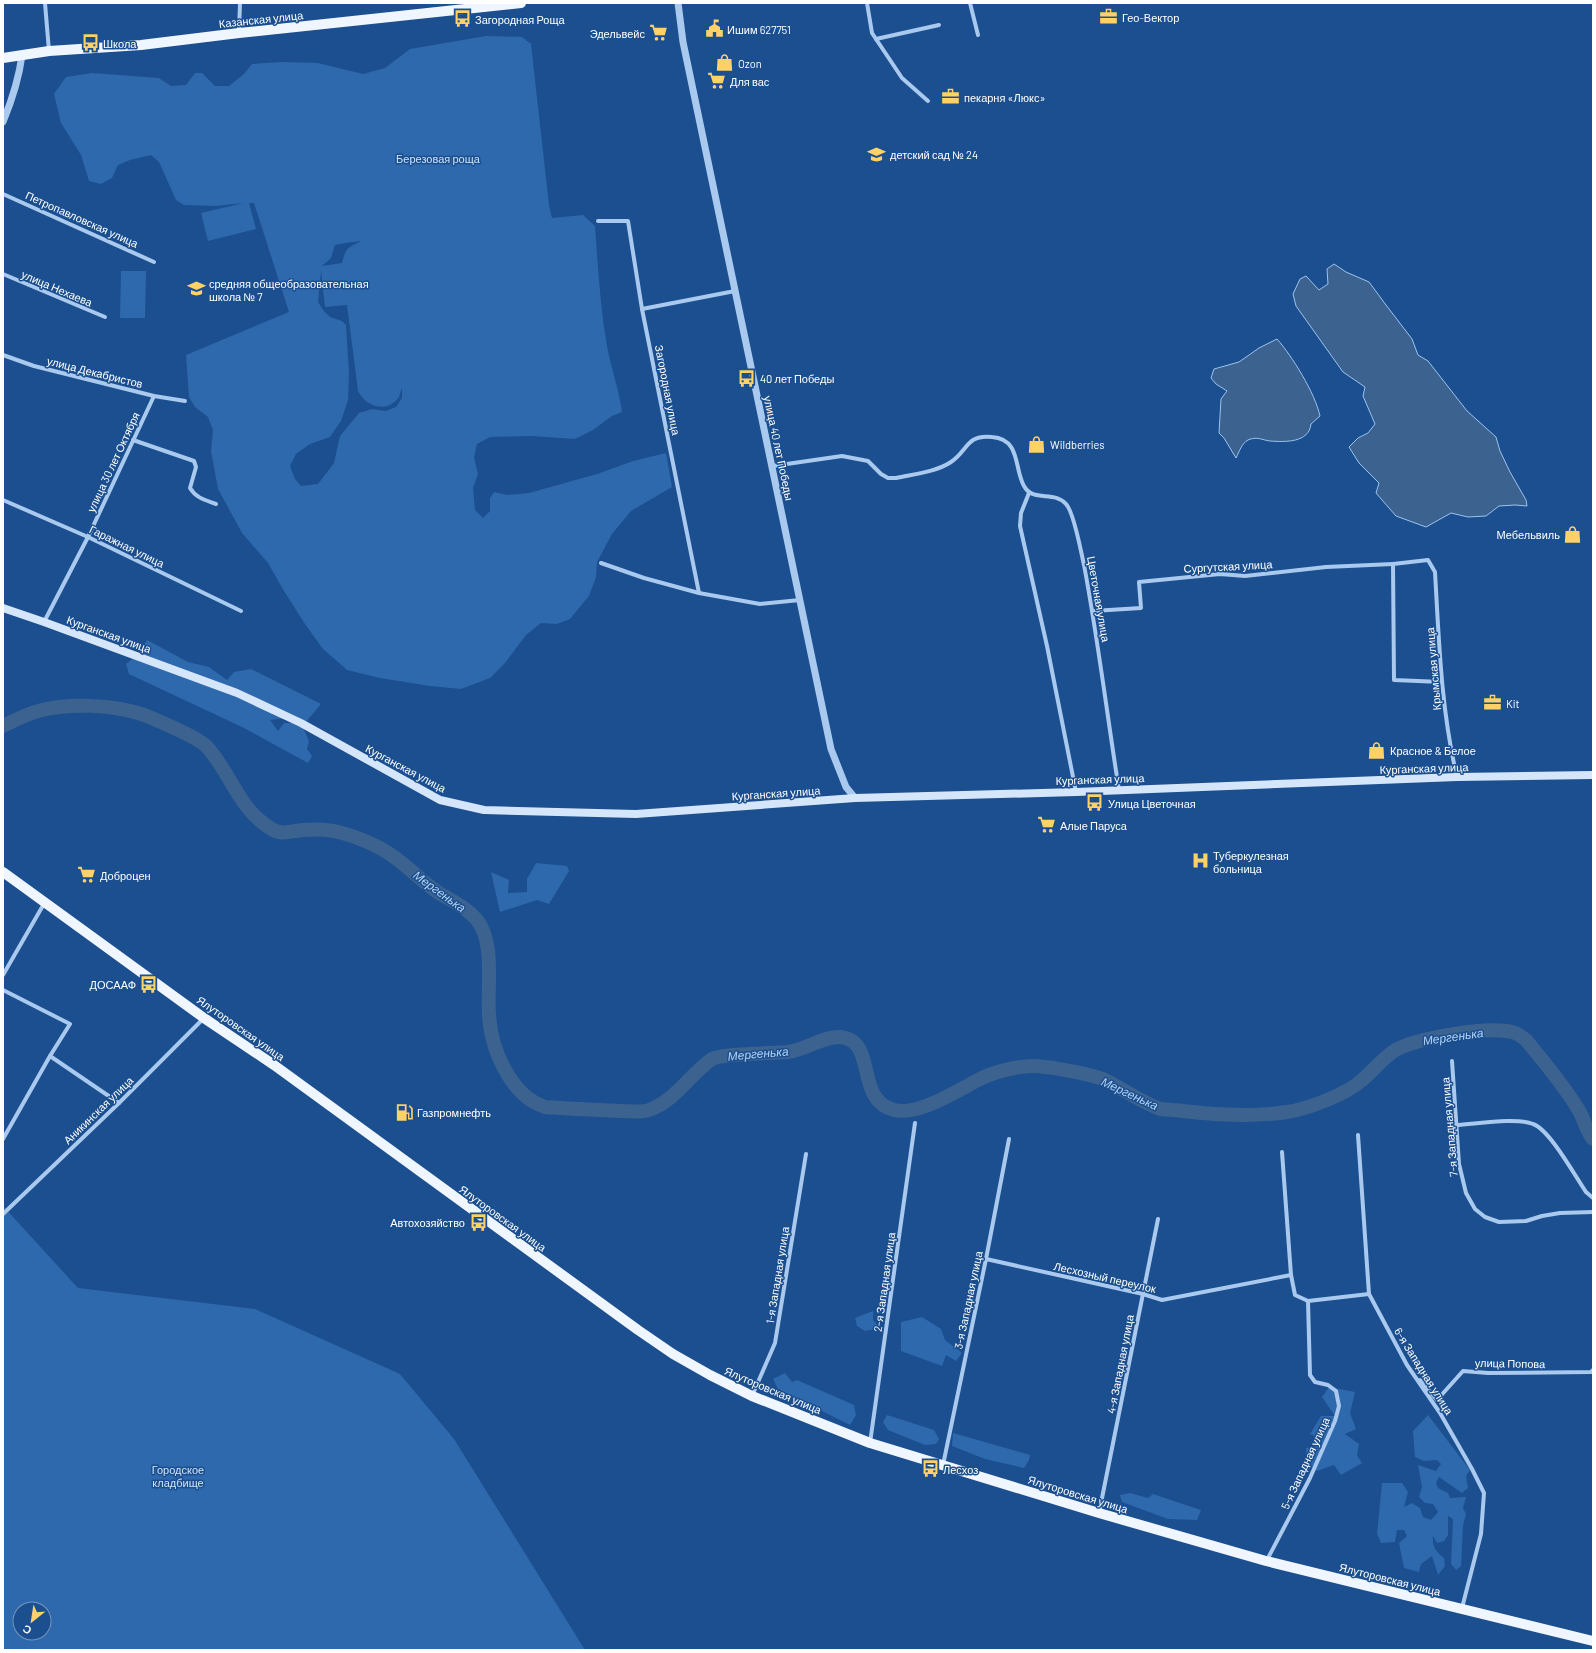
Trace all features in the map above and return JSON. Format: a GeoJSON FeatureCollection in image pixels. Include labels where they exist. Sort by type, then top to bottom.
{"type":"FeatureCollection","features":[{"type":"Feature","properties":{"kind":"main road","name":"Казанская улица"},"geometry":{"type":"LineString","coordinates":[[3,58],[49,51],[141,45],[521,3]]}},
{"type":"Feature","properties":{"kind":"main road","name":"Курганская улица"},"geometry":{"type":"LineString","coordinates":[[3,608],[237,693],[301,723],[440,800],[484,810],[636,814],[854,798],[1076,792],[1458,777],[1593,775]]}},
{"type":"Feature","properties":{"kind":"main road","name":"Ялуторовская улица"},"geometry":{"type":"LineString","coordinates":[[3,872],[204,1018],[274,1065],[632,1326],[673,1354],[752,1396],[870,1443],[1099,1513],[1266,1561],[1593,1641]]}},
{"type":"Feature","properties":{"kind":"street"},"geometry":{"type":"LineString","coordinates":[[45,3],[49,51]]}},
{"type":"Feature","properties":{"kind":"street"},"geometry":{"type":"LineString","coordinates":[[239,33],[240,3]]}},
{"type":"Feature","properties":{"kind":"street","name":"улица 40 лет Победы"},"geometry":{"type":"LineString","coordinates":[[678,3],[683,42],[773,466],[831,749],[846,787],[854,798]]}},
{"type":"Feature","properties":{"kind":"street"},"geometry":{"type":"LineString","coordinates":[[867,3],[872,34],[902,78],[928,101]]}},
{"type":"Feature","properties":{"kind":"street"},"geometry":{"type":"LineString","coordinates":[[970,3],[978,35]]}},
{"type":"Feature","properties":{"kind":"street"},"geometry":{"type":"LineString","coordinates":[[876,39],[939,25]]}},
{"type":"Feature","properties":{"kind":"street"},"geometry":{"type":"LineString","coordinates":[[3,122],[12,100],[20,71],[22,55]]}},
{"type":"Feature","properties":{"kind":"street","name":"Петропавловская улица"},"geometry":{"type":"LineString","coordinates":[[3,194],[154,262]]}},
{"type":"Feature","properties":{"kind":"street","name":"Загородная улица"},"geometry":{"type":"LineString","coordinates":[[598,221],[628,220],[642,309],[699,593]]}},
{"type":"Feature","properties":{"kind":"street","name":"улица Нехаева"},"geometry":{"type":"LineString","coordinates":[[3,274],[105,318]]}},
{"type":"Feature","properties":{"kind":"street"},"geometry":{"type":"LineString","coordinates":[[642,309],[735,291]]}},
{"type":"Feature","properties":{"kind":"street","name":"улица Декабристов"},"geometry":{"type":"LineString","coordinates":[[3,355],[34,366],[154,396],[185,401]]}},
{"type":"Feature","properties":{"kind":"street","name":"улица 30 лет Октября"},"geometry":{"type":"LineString","coordinates":[[44,622],[88,537],[154,396]]}},
{"type":"Feature","properties":{"kind":"street"},"geometry":{"type":"LineString","coordinates":[[773,466],[842,456],[868,461],[881,474],[888,478],[896,478],[947,464],[960,455],[969,442],[975,438],[992,436],[1002,439],[1011,446],[1017,458],[1023,485],[1029,493],[1021,514],[1020,526],[1047,646],[1076,792]]}},
{"type":"Feature","properties":{"kind":"street"},"geometry":{"type":"LineString","coordinates":[[133,440],[194,461],[196,467],[190,488],[193,493],[200,498],[216,504]]}},
{"type":"Feature","properties":{"kind":"street","name":"Цветочная улица"},"geometry":{"type":"LineString","coordinates":[[1029,493],[1038,496],[1056,497],[1066,504],[1077,533],[1093,611],[1119,790]]}},
{"type":"Feature","properties":{"kind":"street","name":"Гаражная улица"},"geometry":{"type":"LineString","coordinates":[[3,500],[88,537],[241,611]]}},
{"type":"Feature","properties":{"kind":"street","name":"Крымская улица"},"geometry":{"type":"LineString","coordinates":[[1393,564],[1428,560],[1435,572],[1441,682],[1451,752],[1458,777]]}},
{"type":"Feature","properties":{"kind":"street"},"geometry":{"type":"LineString","coordinates":[[600,563],[644,578],[699,593],[760,604],[800,600]]}},
{"type":"Feature","properties":{"kind":"street"},"geometry":{"type":"LineString","coordinates":[[1393,564],[1394,680],[1441,682]]}},
{"type":"Feature","properties":{"kind":"street","name":"Сургутская улица"},"geometry":{"type":"LineString","coordinates":[[1093,611],[1141,608],[1139,582],[1220,574],[1245,576],[1326,567],[1393,564]]}},
{"type":"Feature","properties":{"kind":"street"},"geometry":{"type":"LineString","coordinates":[[3,975],[46,902]]}},
{"type":"Feature","properties":{"kind":"street"},"geometry":{"type":"LineString","coordinates":[[3,990],[70,1024],[50,1056],[3,1140]]}},
{"type":"Feature","properties":{"kind":"street","name":"Аникинская улица"},"geometry":{"type":"LineString","coordinates":[[3,1214],[119,1103],[204,1018]]}},
{"type":"Feature","properties":{"kind":"street"},"geometry":{"type":"LineString","coordinates":[[50,1056],[119,1103]]}},
{"type":"Feature","properties":{"kind":"street","name":"7-я Западная улица"},"geometry":{"type":"LineString","coordinates":[[1452,1061],[1459,1164],[1466,1193],[1474,1209],[1485,1217],[1499,1222],[1526,1220],[1560,1213],[1593,1212]]}},
{"type":"Feature","properties":{"kind":"street"},"geometry":{"type":"LineString","coordinates":[[1456,1125],[1519,1121],[1534,1124],[1546,1133],[1586,1192],[1593,1198]]}},
{"type":"Feature","properties":{"kind":"street","name":"2-я Западная улица"},"geometry":{"type":"LineString","coordinates":[[870,1443],[915,1123]]}},
{"type":"Feature","properties":{"kind":"street","name":"6-я Западная улица"},"geometry":{"type":"LineString","coordinates":[[1358,1135],[1369,1294],[1407,1365],[1440,1413],[1484,1493],[1481,1534],[1462,1608]]}},
{"type":"Feature","properties":{"kind":"street","name":"3-я Западная улица"},"geometry":{"type":"LineString","coordinates":[[942,1465],[986,1259],[1009,1139]]}},
{"type":"Feature","properties":{"kind":"street"},"geometry":{"type":"LineString","coordinates":[[1282,1152],[1291,1275],[1295,1295],[1308,1302],[1369,1294]]}},
{"type":"Feature","properties":{"kind":"street","name":"1-я Западная улица"},"geometry":{"type":"LineString","coordinates":[[752,1396],[775,1343],[806,1154]]}},
{"type":"Feature","properties":{"kind":"street","name":"4-я Западная улица"},"geometry":{"type":"LineString","coordinates":[[1099,1513],[1158,1219]]}},
{"type":"Feature","properties":{"kind":"street","name":"Лесхозный переулок"},"geometry":{"type":"LineString","coordinates":[[986,1259],[1143,1294],[1162,1300],[1291,1275]]}},
{"type":"Feature","properties":{"kind":"street","name":"5-я Западная улица"},"geometry":{"type":"LineString","coordinates":[[1266,1561],[1310,1478],[1335,1421],[1339,1406],[1336,1391],[1328,1385],[1315,1382],[1310,1375],[1308,1302]]}},
{"type":"Feature","properties":{"kind":"street","name":"улица Попова"},"geometry":{"type":"LineString","coordinates":[[1407,1365],[1438,1400],[1463,1371],[1488,1373],[1591,1372],[1593,1370]]}},
{"type":"Feature","properties":{"kind":"green space","name":"Березовая роща"},"geometry":{"type":"Polygon","coordinates":[[[486,36],[522,37],[531,44],[549,205],[552,218],[583,215],[595,226],[605,331],[622,412],[612,416],[593,430],[575,439],[532,436],[490,437],[477,444],[474,457],[478,474],[473,488],[475,510],[483,518],[490,511],[490,498],[494,492],[507,495],[529,493],[597,474],[633,461],[666,453],[672,487],[631,511],[612,534],[597,562],[596,577],[589,596],[570,619],[557,624],[541,623],[526,635],[505,663],[490,678],[461,689],[380,678],[347,670],[323,649],[305,624],[268,563],[242,533],[218,489],[211,451],[213,430],[208,417],[195,407],[189,397],[186,355],[289,312],[254,203],[249,203],[256,229],[208,241],[201,213],[243,203],[216,206],[184,205],[176,200],[159,162],[151,155],[130,160],[118,165],[112,178],[101,184],[89,181],[81,155],[61,123],[54,94],[66,77],[92,73],[159,78],[171,86],[186,85],[195,73],[202,73],[215,86],[229,86],[244,74],[252,64],[282,62],[318,63],[363,74],[385,68],[410,49],[486,36]],[[361,241],[335,245],[331,258],[322,266],[342,263],[346,251],[361,241]],[[321,271],[318,302],[330,317],[342,321],[346,325],[349,373],[348,400],[341,421],[330,437],[310,444],[296,454],[290,466],[295,479],[301,486],[318,484],[334,463],[340,436],[359,413],[372,409],[386,411],[396,407],[402,398],[402,388],[399,397],[394,402],[383,407],[366,401],[358,391],[347,305],[325,307],[321,271]]]}},
{"type":"Feature","properties":{"kind":"green space"},"geometry":{"type":"Polygon","coordinates":[[[121,271],[146,271],[145,318],[120,318],[121,271]]]}},
{"type":"Feature","properties":{"kind":"green space"},"geometry":{"type":"Polygon","coordinates":[[[147,640],[188,662],[209,667],[227,680],[234,672],[251,669],[321,704],[306,722],[296,717],[270,720],[278,731],[284,723],[301,723],[309,741],[307,749],[312,756],[308,763],[244,728],[129,674],[126,664],[139,654],[147,640]]]}},
{"type":"Feature","properties":{"kind":"green space"},"geometry":{"type":"Polygon","coordinates":[[[536,863],[567,866],[569,871],[549,904],[537,900],[500,912],[491,872],[509,880],[508,893],[527,892],[527,879],[536,863]]]}},
{"type":"Feature","properties":{"kind":"green space","name":"Городское кладбище"},"geometry":{"type":"Polygon","coordinates":[[[3,1206],[78,1288],[255,1309],[400,1374],[454,1439],[585,1650],[3,1650],[3,1206]]]}},
{"type":"Feature","properties":{"kind":"green space"},"geometry":{"type":"Polygon","coordinates":[[[873,1311],[873,1320],[880,1328],[865,1331],[857,1326],[855,1318],[873,1311]]]}},
{"type":"Feature","properties":{"kind":"green space"},"geometry":{"type":"Polygon","coordinates":[[[922,1317],[941,1329],[945,1340],[962,1353],[956,1361],[946,1355],[942,1366],[901,1351],[901,1322],[922,1317]]]}},
{"type":"Feature","properties":{"kind":"green space"},"geometry":{"type":"Polygon","coordinates":[[[785,1373],[792,1382],[797,1380],[854,1405],[856,1415],[850,1425],[778,1389],[773,1379],[785,1373]]]}},
{"type":"Feature","properties":{"kind":"green space"},"geometry":{"type":"Polygon","coordinates":[[[1329,1387],[1355,1392],[1350,1413],[1356,1429],[1345,1434],[1359,1444],[1357,1455],[1362,1463],[1341,1475],[1334,1465],[1317,1471],[1307,1461],[1306,1448],[1321,1446],[1322,1439],[1310,1434],[1321,1416],[1335,1416],[1322,1397],[1329,1387]]]}},
{"type":"Feature","properties":{"kind":"green space"},"geometry":{"type":"Polygon","coordinates":[[[887,1415],[934,1430],[939,1439],[936,1444],[925,1445],[888,1430],[883,1422],[887,1415]]]}},
{"type":"Feature","properties":{"kind":"green space"},"geometry":{"type":"Polygon","coordinates":[[[1428,1415],[1470,1470],[1466,1476],[1468,1488],[1462,1493],[1439,1477],[1436,1483],[1438,1488],[1448,1493],[1450,1498],[1466,1497],[1463,1508],[1466,1514],[1463,1526],[1461,1566],[1456,1570],[1451,1564],[1453,1519],[1448,1516],[1448,1535],[1444,1541],[1437,1543],[1433,1536],[1435,1548],[1444,1558],[1445,1566],[1438,1575],[1432,1556],[1421,1564],[1419,1572],[1404,1568],[1399,1543],[1407,1536],[1404,1530],[1397,1530],[1395,1542],[1381,1543],[1377,1534],[1382,1483],[1402,1483],[1408,1492],[1404,1507],[1412,1503],[1420,1508],[1423,1517],[1431,1520],[1438,1512],[1433,1504],[1425,1503],[1419,1497],[1422,1487],[1418,1465],[1436,1471],[1441,1464],[1437,1460],[1424,1461],[1415,1457],[1413,1431],[1428,1415]]]}},
{"type":"Feature","properties":{"kind":"green space"},"geometry":{"type":"Polygon","coordinates":[[[953,1433],[1030,1455],[1029,1460],[1024,1468],[985,1459],[952,1446],[953,1433]]]}},
{"type":"Feature","properties":{"kind":"green space"},"geometry":{"type":"Polygon","coordinates":[[[1130,1493],[1148,1498],[1153,1494],[1201,1510],[1197,1520],[1168,1519],[1122,1502],[1120,1495],[1130,1493]]]}},
{"type":"Feature","properties":{"kind":"shaded area"},"geometry":{"type":"Polygon","coordinates":[[[1334,264],[1346,272],[1369,282],[1412,339],[1418,355],[1428,361],[1467,411],[1496,437],[1500,451],[1526,500],[1527,506],[1499,506],[1486,516],[1468,517],[1451,513],[1426,527],[1396,516],[1376,493],[1379,483],[1359,463],[1349,447],[1358,438],[1368,433],[1375,424],[1363,396],[1365,387],[1343,372],[1296,306],[1293,294],[1300,279],[1306,276],[1319,290],[1328,284],[1327,269],[1334,264]]]}},
{"type":"Feature","properties":{"kind":"shaded area"},"geometry":{"type":"Polygon","coordinates":[[[1277,339],[1302,375],[1313,397],[1320,416],[1311,424],[1306,435],[1301,438],[1289,441],[1270,441],[1257,438],[1251,439],[1244,443],[1236,458],[1224,438],[1219,433],[1221,399],[1227,391],[1216,384],[1211,378],[1214,369],[1239,362],[1259,348],[1277,339]]]}},
{"type":"Feature","properties":{"kind":"waterway","name":"Мергенька"},"geometry":{"type":"LineString","coordinates":[[3,726],[37,711],[65,706],[115,708],[142,714],[195,738],[204,744],[215,757],[242,800],[259,820],[270,828],[278,832],[312,829],[334,831],[375,845],[400,861],[433,889],[473,915],[483,929],[489,965],[490,1022],[497,1054],[508,1075],[520,1091],[533,1102],[545,1107],[636,1112],[646,1111],[658,1106],[675,1094],[704,1065],[717,1057],[788,1052],[834,1037],[840,1037],[852,1041],[859,1048],[874,1095],[882,1104],[894,1110],[904,1111],[926,1106],[992,1074],[1013,1068],[1033,1066],[1048,1067],[1103,1079],[1154,1107],[1161,1109],[1209,1114],[1274,1114],[1305,1108],[1327,1100],[1347,1090],[1362,1080],[1390,1054],[1404,1046],[1452,1034],[1501,1031],[1516,1033],[1526,1040],[1566,1091],[1580,1113],[1593,1139]]}},
{"type":"Feature","properties":{"kind":"place","name":"Гео-Вектор"},"geometry":{"type":"Point","coordinates":[1109,17]}},
{"type":"Feature","properties":{"kind":"place","name":"Загородная Роща"},"geometry":{"type":"Point","coordinates":[462,19]}},
{"type":"Feature","properties":{"kind":"place","name":"Ишим 627751"},"geometry":{"type":"Point","coordinates":[714,29]}},
{"type":"Feature","properties":{"kind":"place","name":"Эдельвейс"},"geometry":{"type":"Point","coordinates":[658,33]}},
{"type":"Feature","properties":{"kind":"place","name":"Школа"},"geometry":{"type":"Point","coordinates":[90,43]}},
{"type":"Feature","properties":{"kind":"place","name":"Ozon"},"geometry":{"type":"Point","coordinates":[725,63]}},
{"type":"Feature","properties":{"kind":"place","name":"Для вас"},"geometry":{"type":"Point","coordinates":[717,81]}},
{"type":"Feature","properties":{"kind":"place","name":"пекарня «Люкс»"},"geometry":{"type":"Point","coordinates":[951,97]}},
{"type":"Feature","properties":{"kind":"place","name":"детский сад № 24"},"geometry":{"type":"Point","coordinates":[877,154]}},
{"type":"Feature","properties":{"kind":"place","name":"средняя общеобразовательная школа № 7"},"geometry":{"type":"Point","coordinates":[196,289]}},
{"type":"Feature","properties":{"kind":"place","name":"40 лет Победы"},"geometry":{"type":"Point","coordinates":[747,378]}},
{"type":"Feature","properties":{"kind":"place","name":"Wildberries"},"geometry":{"type":"Point","coordinates":[1037,444]}},
{"type":"Feature","properties":{"kind":"place","name":"Мебельвиль"},"geometry":{"type":"Point","coordinates":[1573,534]}},
{"type":"Feature","properties":{"kind":"place","name":"Kit"},"geometry":{"type":"Point","coordinates":[1493,703]}},
{"type":"Feature","properties":{"kind":"place","name":"Красное & Белое"},"geometry":{"type":"Point","coordinates":[1377,750]}},
{"type":"Feature","properties":{"kind":"place","name":"Улица Цветочная"},"geometry":{"type":"Point","coordinates":[1095,803]}},
{"type":"Feature","properties":{"kind":"place","name":"Алые Паруса"},"geometry":{"type":"Point","coordinates":[1047,825]}},
{"type":"Feature","properties":{"kind":"place","name":"Туберкулезная больница"},"geometry":{"type":"Point","coordinates":[1200,861]}},
{"type":"Feature","properties":{"kind":"place","name":"Доброцен"},"geometry":{"type":"Point","coordinates":[87,875]}},
{"type":"Feature","properties":{"kind":"place","name":"ДОСААФ"},"geometry":{"type":"Point","coordinates":[149,984]}},
{"type":"Feature","properties":{"kind":"place","name":"Газпромнефть"},"geometry":{"type":"Point","coordinates":[404,1112]}},
{"type":"Feature","properties":{"kind":"place","name":"Автохозяйство"},"geometry":{"type":"Point","coordinates":[478,1222]}},
{"type":"Feature","properties":{"kind":"place","name":"Лесхоз"},"geometry":{"type":"Point","coordinates":[930,1469]}}]}
